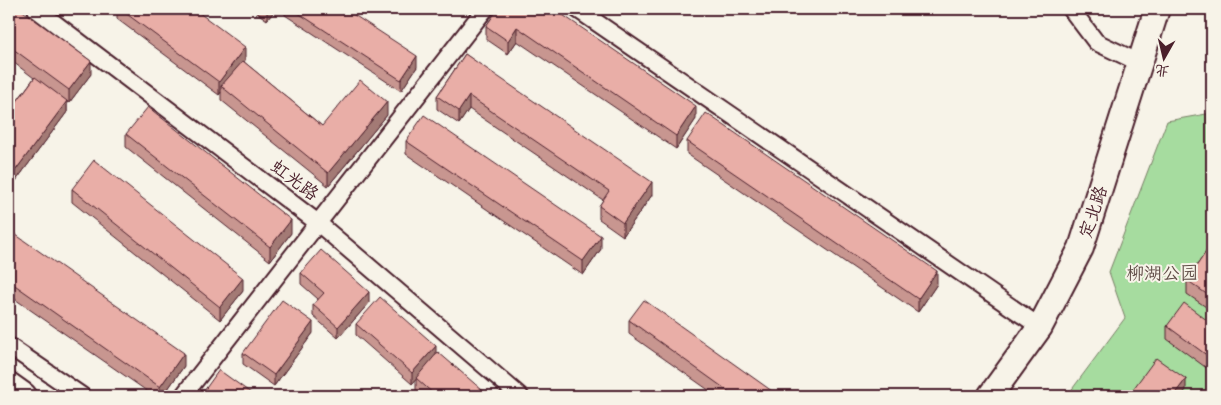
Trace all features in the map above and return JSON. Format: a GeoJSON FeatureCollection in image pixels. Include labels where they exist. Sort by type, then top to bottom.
{"type":"FeatureCollection","features":[{"type":"Feature","properties":{"kind":"main road"},"geometry":{"type":"LineString","coordinates":[[9,386],[23,396]]}},
{"type":"Feature","properties":{"kind":"street","name":"虹光路"},"geometry":{"type":"LineString","coordinates":[[36,9],[318,223],[520,396]]}},
{"type":"Feature","properties":{"kind":"street"},"geometry":{"type":"LineString","coordinates":[[183,396],[485,9]]}},
{"type":"Feature","properties":{"kind":"street"},"geometry":{"type":"LineString","coordinates":[[577,9],[1040,327]]}},
{"type":"Feature","properties":{"kind":"street"},"geometry":{"type":"LineString","coordinates":[[1071,9],[1096,42],[1140,63]]}},
{"type":"Feature","properties":{"kind":"street","name":"定北路"},"geometry":{"type":"LineString","coordinates":[[990,396],[1040,327],[1081,248],[1157,9]]}},
{"type":"Feature","properties":{"kind":"street"},"geometry":{"type":"LineString","coordinates":[[9,346],[82,396]]}},
{"type":"Feature","properties":{"kind":"green space","name":"柳湖公园"},"geometry":{"type":"Polygon","coordinates":[[[1212,113],[1212,396],[1067,396],[1125,318],[1109,272],[1167,121],[1212,113]]]}},
{"type":"Feature","properties":{"kind":"building"},"geometry":{"type":"Polygon","coordinates":[[[9,9],[20,9],[91,61],[69,90],[9,46],[9,9]]]}},
{"type":"Feature","properties":{"kind":"building"},"geometry":{"type":"Polygon","coordinates":[[[120,9],[194,9],[245,47],[219,82],[120,9]]]}},
{"type":"Feature","properties":{"kind":"building"},"geometry":{"type":"Polygon","coordinates":[[[292,9],[345,9],[417,56],[401,80],[292,9]]]}},
{"type":"Feature","properties":{"kind":"building"},"geometry":{"type":"Polygon","coordinates":[[[498,9],[554,9],[696,106],[676,136],[517,27],[508,41],[486,26],[498,9]]]}},
{"type":"Feature","properties":{"kind":"building"},"geometry":{"type":"Polygon","coordinates":[[[465,54],[652,182],[623,223],[599,206],[609,191],[469,96],[459,111],[437,96],[465,54]]]}},
{"type":"Feature","properties":{"kind":"building"},"geometry":{"type":"Polygon","coordinates":[[[243,61],[322,126],[360,80],[387,102],[328,173],[221,86],[243,61]]]}},
{"type":"Feature","properties":{"kind":"building"},"geometry":{"type":"Polygon","coordinates":[[[35,77],[67,101],[12,175],[9,173],[9,112],[35,77]]]}},
{"type":"Feature","properties":{"kind":"building"},"geometry":{"type":"Polygon","coordinates":[[[148,107],[291,220],[270,247],[126,134],[148,107]]]}},
{"type":"Feature","properties":{"kind":"building"},"geometry":{"type":"Polygon","coordinates":[[[706,113],[937,271],[918,299],[687,141],[706,113]]]}},
{"type":"Feature","properties":{"kind":"building"},"geometry":{"type":"Polygon","coordinates":[[[424,115],[601,236],[583,261],[406,141],[424,115]]]}},
{"type":"Feature","properties":{"kind":"building"},"geometry":{"type":"Polygon","coordinates":[[[94,160],[243,278],[220,307],[72,189],[94,160]]]}},
{"type":"Feature","properties":{"kind":"building"},"geometry":{"type":"Polygon","coordinates":[[[9,230],[184,353],[160,387],[9,281],[9,230]]]}},
{"type":"Feature","properties":{"kind":"building"},"geometry":{"type":"Polygon","coordinates":[[[1212,243],[1212,298],[1187,280],[1212,243]]]}},
{"type":"Feature","properties":{"kind":"building"},"geometry":{"type":"Polygon","coordinates":[[[321,250],[369,292],[338,327],[313,305],[324,293],[301,273],[321,250]]]}},
{"type":"Feature","properties":{"kind":"building"},"geometry":{"type":"Polygon","coordinates":[[[380,297],[436,346],[412,373],[356,324],[380,297]]]}},
{"type":"Feature","properties":{"kind":"building"},"geometry":{"type":"Polygon","coordinates":[[[282,300],[313,322],[274,375],[243,353],[282,300]]]}},
{"type":"Feature","properties":{"kind":"building"},"geometry":{"type":"Polygon","coordinates":[[[644,300],[779,396],[735,396],[629,320],[644,300]]]}},
{"type":"Feature","properties":{"kind":"building"},"geometry":{"type":"Polygon","coordinates":[[[1184,303],[1212,324],[1212,359],[1167,326],[1184,303]]]}},
{"type":"Feature","properties":{"kind":"building"},"geometry":{"type":"Polygon","coordinates":[[[438,352],[489,396],[436,396],[416,378],[438,352]]]}},
{"type":"Feature","properties":{"kind":"building"},"geometry":{"type":"Polygon","coordinates":[[[1156,358],[1186,379],[1173,396],[1128,396],[1156,358]]]}},
{"type":"Feature","properties":{"kind":"building"},"geometry":{"type":"Polygon","coordinates":[[[219,370],[255,396],[211,396],[204,391],[219,370]]]}}]}
